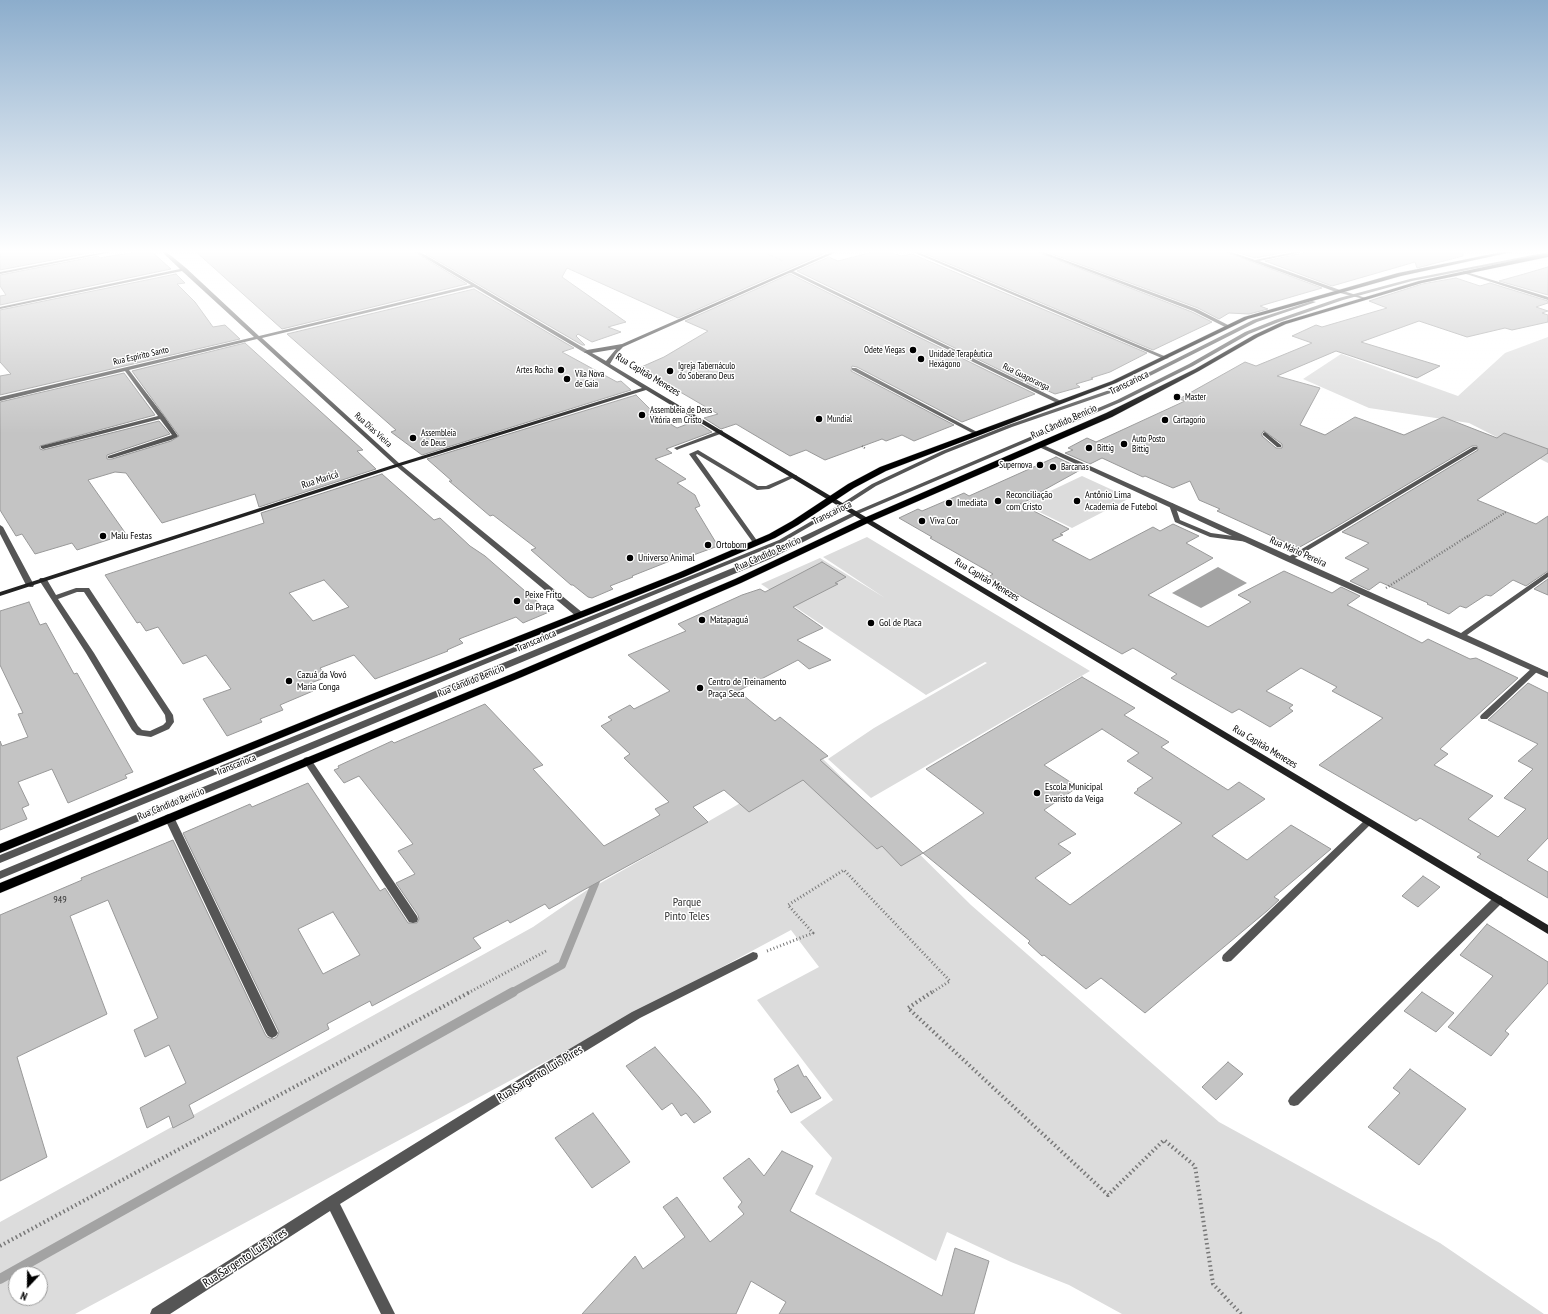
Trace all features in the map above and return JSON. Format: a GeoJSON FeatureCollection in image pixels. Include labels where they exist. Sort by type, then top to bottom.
{"type":"FeatureCollection","features":[{"type":"Feature","properties":{"kind":"main road","name":"Rua Cândido Benício"},"geometry":{"type":"LineString","coordinates":[[0,849],[338,711],[580,615],[756,542],[795,523],[883,469],[1114,382],[1166,358],[1227,326],[1266,311]]}},
{"type":"Feature","properties":{"kind":"main road","name":"Rua Cândido Benício"},"geometry":{"type":"LineString","coordinates":[[0,888],[307,760],[518,675],[738,581],[868,520],[1041,446],[1109,415],[1270,330],[1317,311]]}},
{"type":"Feature","properties":{"kind":"street","name":"Rua Dias Vieira"},"geometry":{"type":"LineString","coordinates":[[228,311],[398,465],[580,615]]}},
{"type":"Feature","properties":{"kind":"street","name":"Rua Espírito Santo"},"geometry":{"type":"LineString","coordinates":[[0,399],[368,311]]}},
{"type":"Feature","properties":{"kind":"street","name":"Rua Capitão Menezes"},"geometry":{"type":"LineString","coordinates":[[517,311],[868,520],[1548,930]]}},
{"type":"Feature","properties":{"kind":"street"},"geometry":{"type":"LineString","coordinates":[[587,352],[622,346],[700,311]]}},
{"type":"Feature","properties":{"kind":"street","name":"Rua Guaporanga"},"geometry":{"type":"LineString","coordinates":[[873,311],[1059,402]]}},
{"type":"Feature","properties":{"kind":"street"},"geometry":{"type":"LineString","coordinates":[[1055,311],[1166,358]]}},
{"type":"Feature","properties":{"kind":"street"},"geometry":{"type":"LineString","coordinates":[[1198,311],[1227,326]]}},
{"type":"Feature","properties":{"kind":"street","name":"Transcarioca"},"geometry":{"type":"LineString","coordinates":[[0,859],[781,541],[843,506],[874,485],[944,452],[1017,423],[1126,386],[1256,321],[1287,311]]}},
{"type":"Feature","properties":{"kind":"street","name":"Transcarioca"},"geometry":{"type":"LineString","coordinates":[[0,875],[768,557],[856,514],[1119,401],[1191,365],[1247,333],[1301,311]]}},
{"type":"Feature","properties":{"kind":"street"},"geometry":{"type":"LineString","coordinates":[[607,364],[614,353],[622,346]]}},
{"type":"Feature","properties":{"kind":"street"},"geometry":{"type":"LineString","coordinates":[[110,457],[173,438],[175,434],[126,369]]}},
{"type":"Feature","properties":{"kind":"street"},"geometry":{"type":"LineString","coordinates":[[854,369],[976,433]]}},
{"type":"Feature","properties":{"kind":"street","name":"Rua Maricá"},"geometry":{"type":"LineString","coordinates":[[1,593],[30,585],[398,465],[647,388]]}},
{"type":"Feature","properties":{"kind":"street"},"geometry":{"type":"LineString","coordinates":[[43,447],[162,417]]}},
{"type":"Feature","properties":{"kind":"street"},"geometry":{"type":"LineString","coordinates":[[677,448],[721,432]]}},
{"type":"Feature","properties":{"kind":"street"},"geometry":{"type":"LineString","coordinates":[[1265,434],[1279,446]]}},
{"type":"Feature","properties":{"kind":"street","name":"Rua Mário Pereira"},"geometry":{"type":"LineString","coordinates":[[1041,446],[1548,675]]}},
{"type":"Feature","properties":{"kind":"street"},"geometry":{"type":"LineString","coordinates":[[1290,559],[1475,448]]}},
{"type":"Feature","properties":{"kind":"street"},"geometry":{"type":"LineString","coordinates":[[756,542],[692,454],[698,452],[757,488],[767,488],[794,476]]}},
{"type":"Feature","properties":{"kind":"street"},"geometry":{"type":"LineString","coordinates":[[1172,505],[1177,522],[1210,535],[1248,540]]}},
{"type":"Feature","properties":{"kind":"street"},"geometry":{"type":"LineString","coordinates":[[0,527],[30,585]]}},
{"type":"Feature","properties":{"kind":"street"},"geometry":{"type":"LineString","coordinates":[[1462,636],[1548,574]]}},
{"type":"Feature","properties":{"kind":"street"},"geometry":{"type":"LineString","coordinates":[[43,580],[54,598],[90,653],[135,728],[140,733],[151,734],[166,727],[170,722],[169,715],[86,590],[76,590],[54,598]]}},
{"type":"Feature","properties":{"kind":"street"},"geometry":{"type":"LineString","coordinates":[[1484,717],[1536,669]]}},
{"type":"Feature","properties":{"kind":"street"},"geometry":{"type":"LineString","coordinates":[[307,760],[413,919]]}},
{"type":"Feature","properties":{"kind":"street"},"geometry":{"type":"LineString","coordinates":[[169,817],[272,1033]]}},
{"type":"Feature","properties":{"kind":"street"},"geometry":{"type":"LineString","coordinates":[[1227,958],[1368,822]]}},
{"type":"Feature","properties":{"kind":"street"},"geometry":{"type":"LineString","coordinates":[[1294,1102],[1498,900]]}},
{"type":"Feature","properties":{"kind":"street","name":"Rua Sargento Luis Pires"},"geometry":{"type":"LineString","coordinates":[[157,1314],[332,1202],[630,1019],[753,956]]}},
{"type":"Feature","properties":{"kind":"street"},"geometry":{"type":"LineString","coordinates":[[332,1202],[388,1314]]}},
{"type":"Feature","properties":{"kind":"path"},"geometry":{"type":"LineString","coordinates":[[862,446],[866,449]]}},
{"type":"Feature","properties":{"kind":"path"},"geometry":{"type":"LineString","coordinates":[[1373,596],[1506,512]]}},
{"type":"Feature","properties":{"kind":"path"},"geometry":{"type":"LineString","coordinates":[[753,956],[813,933],[788,905],[844,870],[950,981],[908,1008],[1108,1195],[1164,1140],[1195,1166],[1213,1284],[1241,1314]]}},
{"type":"Feature","properties":{"kind":"path"},"geometry":{"type":"LineString","coordinates":[[0,1246],[546,951]]}},
{"type":"Feature","properties":{"kind":"green space"},"geometry":{"type":"Polygon","coordinates":[[[1548,337],[1548,463],[1469,423],[1369,408],[1303,379],[1341,354],[1458,396],[1505,353],[1548,337]]]}},
{"type":"Feature","properties":{"kind":"green space","name":"Antônio Lima Academia de Futebol"},"geometry":{"type":"Polygon","coordinates":[[[1082,476],[1130,498],[1072,528],[1023,504],[1082,476]]]}},
{"type":"Feature","properties":{"kind":"green space"},"geometry":{"type":"Polygon","coordinates":[[[867,537],[1090,671],[871,798],[828,759],[874,728],[987,663],[985,662],[926,695],[761,584],[820,558],[885,598],[823,557],[867,537]]]}},
{"type":"Feature","properties":{"kind":"green space","name":"Parque Pinto Teles"},"geometry":{"type":"Polygon","coordinates":[[[821,757],[971,905],[1219,1122],[1440,1243],[1544,1314],[1122,1314],[1069,1285],[1011,1262],[947,1232],[936,1261],[815,1194],[832,1158],[800,1122],[833,1100],[757,1000],[819,967],[791,930],[75,1314],[0,1314],[0,1281],[8,1277],[8,1306],[48,1306],[48,1266],[27,1266],[563,967],[597,885],[821,757]]]}},
{"type":"Feature","properties":{"kind":"green space"},"geometry":{"type":"Polygon","coordinates":[[[590,888],[560,963],[23,1266],[8,1266],[8,1274],[0,1279],[0,1222],[533,927],[590,888]]]}},
{"type":"Feature","properties":{"kind":"shaded area"},"geometry":{"type":"Polygon","coordinates":[[[1218,567],[1247,583],[1201,608],[1172,593],[1218,567]]]}},
{"type":"Feature","properties":{"kind":"building"},"geometry":{"type":"Polygon","coordinates":[[[0,311],[202,311],[213,327],[225,325],[240,339],[0,395],[0,376],[11,374],[0,362],[0,311]]]}},
{"type":"Feature","properties":{"kind":"building"},"geometry":{"type":"Polygon","coordinates":[[[262,311],[355,311],[282,329],[262,311]]]}},
{"type":"Feature","properties":{"kind":"building"},"geometry":{"type":"Polygon","coordinates":[[[381,311],[512,311],[574,348],[562,352],[617,382],[621,381],[631,390],[422,455],[391,432],[396,430],[287,334],[381,311]]]}},
{"type":"Feature","properties":{"kind":"building"},"geometry":{"type":"Polygon","coordinates":[[[524,311],[611,311],[626,322],[608,327],[621,332],[592,342],[578,334],[576,336],[585,345],[582,345],[524,311]]]}},
{"type":"Feature","properties":{"kind":"building"},"geometry":{"type":"Polygon","coordinates":[[[663,311],[693,311],[678,318],[663,311]]]}},
{"type":"Feature","properties":{"kind":"building"},"geometry":{"type":"Polygon","coordinates":[[[707,311],[866,311],[1035,394],[962,422],[857,367],[852,366],[851,371],[954,425],[914,441],[902,435],[886,441],[882,439],[825,460],[806,450],[790,456],[736,424],[721,429],[704,418],[718,414],[639,368],[664,357],[708,331],[685,321],[707,311]]]}},
{"type":"Feature","properties":{"kind":"building"},"geometry":{"type":"Polygon","coordinates":[[[880,311],[1048,311],[1147,353],[1110,372],[1076,384],[1080,387],[1055,394],[1046,390],[1043,391],[880,311]]]}},
{"type":"Feature","properties":{"kind":"building"},"geometry":{"type":"Polygon","coordinates":[[[1061,311],[1190,311],[1212,322],[1153,350],[1061,311]]]}},
{"type":"Feature","properties":{"kind":"building"},"geometry":{"type":"Polygon","coordinates":[[[1204,311],[1259,311],[1249,314],[1229,313],[1219,319],[1204,311]]]}},
{"type":"Feature","properties":{"kind":"building"},"geometry":{"type":"Polygon","coordinates":[[[1376,311],[1547,311],[1542,313],[1548,315],[1548,322],[1512,330],[1505,328],[1467,337],[1419,321],[1361,342],[1440,366],[1417,378],[1336,351],[1277,376],[1320,388],[1300,425],[1325,435],[1355,417],[1404,435],[1443,417],[1497,438],[1504,433],[1548,449],[1548,453],[1477,500],[1536,524],[1548,516],[1548,571],[1526,586],[1513,580],[1491,596],[1486,595],[1466,608],[1460,606],[1449,614],[1380,582],[1369,590],[1350,581],[1369,569],[1345,558],[1369,543],[1342,532],[1478,450],[1477,446],[1472,446],[1298,548],[1217,511],[1220,509],[1199,500],[1190,481],[1173,488],[1145,476],[1143,477],[1102,458],[1090,464],[1065,453],[1073,450],[1068,448],[1087,438],[1096,442],[1185,401],[1179,399],[1245,362],[1256,366],[1312,343],[1292,336],[1316,325],[1322,327],[1376,311]],[[1264,431],[1262,433],[1262,436],[1276,448],[1282,448],[1282,444],[1264,431]]]}},
{"type":"Feature","properties":{"kind":"building"},"geometry":{"type":"Polygon","coordinates":[[[245,343],[363,450],[357,451],[376,469],[259,507],[255,494],[162,523],[126,473],[115,472],[88,480],[126,534],[77,550],[72,543],[35,554],[22,534],[16,536],[0,510],[0,402],[124,373],[155,415],[40,446],[40,449],[43,450],[159,421],[170,434],[107,455],[107,459],[112,459],[171,441],[179,436],[132,371],[245,343]]]}},
{"type":"Feature","properties":{"kind":"building"},"geometry":{"type":"Polygon","coordinates":[[[636,395],[657,416],[677,428],[695,421],[712,432],[666,449],[672,453],[655,459],[686,479],[677,483],[695,495],[700,506],[695,508],[718,546],[688,557],[685,555],[632,576],[633,577],[610,586],[613,589],[592,598],[588,597],[571,585],[531,550],[536,548],[493,515],[490,516],[449,481],[452,481],[427,459],[636,395]]]}},
{"type":"Feature","properties":{"kind":"building"},"geometry":{"type":"Polygon","coordinates":[[[1056,457],[1082,469],[1035,495],[1037,496],[1020,504],[1069,529],[1060,534],[1063,535],[1052,540],[1090,560],[1153,527],[1160,531],[1173,524],[1199,536],[1186,543],[1213,558],[1148,595],[1208,627],[1251,602],[1238,595],[1284,571],[1332,593],[1341,587],[1360,596],[1347,605],[1422,643],[1428,639],[1470,659],[1476,658],[1518,678],[1440,749],[1448,754],[1434,765],[1493,796],[1468,819],[1498,837],[1526,809],[1504,798],[1533,769],[1518,761],[1538,744],[1488,720],[1528,683],[1548,693],[1548,838],[1527,860],[1548,872],[1548,898],[1477,857],[1481,854],[1420,818],[1416,821],[1319,765],[1383,718],[1332,691],[1337,687],[1301,668],[1266,691],[1293,705],[1289,708],[1293,711],[1270,727],[1239,709],[1232,713],[1171,678],[1177,674],[1133,648],[1122,654],[988,577],[993,574],[930,538],[932,537],[899,518],[918,509],[922,511],[964,493],[969,496],[1056,457]]]}},
{"type":"Feature","properties":{"kind":"building"},"geometry":{"type":"Polygon","coordinates":[[[382,474],[434,520],[440,518],[470,546],[485,556],[549,612],[523,623],[516,617],[459,639],[463,643],[447,650],[448,651],[375,679],[354,655],[320,668],[327,677],[308,684],[313,691],[280,705],[283,710],[260,719],[262,722],[227,736],[203,699],[231,689],[206,655],[183,664],[158,627],[146,631],[140,622],[137,623],[105,575],[264,523],[261,513],[382,474]],[[324,580],[289,593],[313,621],[349,607],[324,580]]]}},
{"type":"Feature","properties":{"kind":"building"},"geometry":{"type":"Polygon","coordinates":[[[822,562],[846,577],[835,583],[838,584],[793,607],[823,628],[797,640],[831,660],[809,669],[798,660],[738,691],[775,721],[780,717],[828,756],[820,760],[923,853],[901,866],[882,846],[877,849],[803,780],[749,812],[724,790],[693,807],[708,822],[549,909],[545,904],[510,923],[508,920],[473,938],[481,948],[372,1006],[370,1001],[327,1024],[329,1029],[189,1105],[194,1117],[173,1128],[169,1116],[147,1128],[140,1108],[186,1083],[169,1045],[145,1057],[134,1030],[158,1018],[108,900],[70,916],[107,1014],[17,1057],[47,1157],[0,1181],[0,915],[82,880],[81,878],[173,840],[265,1034],[267,1037],[273,1039],[277,1037],[279,1032],[183,833],[250,804],[252,807],[308,783],[380,891],[385,888],[408,923],[417,923],[419,919],[418,915],[396,883],[415,874],[398,851],[413,844],[359,776],[344,783],[334,770],[339,768],[338,766],[392,741],[394,743],[485,704],[543,765],[533,769],[604,846],[660,815],[655,809],[669,802],[624,758],[630,754],[601,726],[612,720],[608,717],[630,705],[634,709],[670,691],[628,655],[686,631],[678,624],[742,595],[760,589],[765,592],[822,562]],[[333,912],[298,929],[323,974],[360,955],[333,912]]]}},
{"type":"Feature","properties":{"kind":"building"},"geometry":{"type":"Polygon","coordinates":[[[1548,579],[1548,595],[1534,589],[1548,579]]]}},
{"type":"Feature","properties":{"kind":"building"},"geometry":{"type":"Polygon","coordinates":[[[29,602],[40,625],[46,623],[74,674],[77,673],[133,772],[125,775],[127,778],[68,803],[52,769],[18,782],[29,805],[22,808],[27,819],[0,830],[0,741],[2,746],[28,737],[18,714],[23,713],[0,665],[0,611],[29,602]]]}},
{"type":"Feature","properties":{"kind":"building"},"geometry":{"type":"Polygon","coordinates":[[[1082,677],[1135,708],[1124,715],[1169,742],[1161,747],[1228,790],[1239,782],[1265,799],[1212,836],[1247,860],[1291,825],[1331,849],[1274,897],[1279,900],[1267,911],[1145,1013],[1101,978],[1086,989],[1044,955],[1042,956],[1028,943],[1030,941],[923,853],[984,813],[926,769],[1082,677]],[[1102,729],[1044,765],[1078,787],[1044,810],[1076,834],[1058,844],[1071,853],[1035,878],[1070,905],[1182,823],[1134,793],[1138,790],[1137,789],[1153,778],[1127,761],[1139,753],[1102,729]]]}},
{"type":"Feature","properties":{"kind":"building"},"geometry":{"type":"Polygon","coordinates":[[[1423,876],[1440,887],[1418,907],[1402,896],[1423,876]]]}},
{"type":"Feature","properties":{"kind":"building"},"geometry":{"type":"Polygon","coordinates":[[[1487,924],[1548,962],[1548,983],[1505,1031],[1509,1034],[1491,1056],[1448,1027],[1493,976],[1460,955],[1487,924]]]}},
{"type":"Feature","properties":{"kind":"building"},"geometry":{"type":"Polygon","coordinates":[[[1422,992],[1454,1013],[1436,1032],[1404,1011],[1422,992]]]}},
{"type":"Feature","properties":{"kind":"building"},"geometry":{"type":"Polygon","coordinates":[[[655,1047],[711,1112],[694,1123],[686,1113],[681,1116],[672,1103],[662,1110],[626,1066],[655,1047]]]}},
{"type":"Feature","properties":{"kind":"building"},"geometry":{"type":"Polygon","coordinates":[[[1228,1062],[1243,1074],[1216,1100],[1202,1087],[1228,1062]]]}},
{"type":"Feature","properties":{"kind":"building"},"geometry":{"type":"Polygon","coordinates":[[[798,1065],[804,1077],[806,1076],[821,1098],[791,1113],[777,1091],[779,1090],[774,1079],[798,1065]]]}},
{"type":"Feature","properties":{"kind":"building"},"geometry":{"type":"Polygon","coordinates":[[[1410,1069],[1466,1109],[1419,1165],[1368,1127],[1400,1093],[1393,1088],[1410,1069]]]}},
{"type":"Feature","properties":{"kind":"building"},"geometry":{"type":"Polygon","coordinates":[[[593,1113],[630,1162],[592,1188],[555,1138],[593,1113]]]}},
{"type":"Feature","properties":{"kind":"building"},"geometry":{"type":"Polygon","coordinates":[[[782,1151],[813,1166],[790,1211],[942,1296],[955,1248],[989,1261],[974,1314],[779,1314],[786,1302],[751,1281],[736,1314],[582,1314],[635,1256],[643,1269],[685,1237],[663,1207],[677,1197],[710,1242],[744,1214],[738,1207],[742,1202],[723,1178],[749,1158],[764,1176],[782,1151]]]}},
{"type":"Feature","properties":{"kind":"waterway"},"geometry":{"type":"LineString","coordinates":[[511,993],[562,965],[598,876]]}},
{"type":"Feature","properties":{"kind":"waterway"},"geometry":{"type":"LineString","coordinates":[[0,1279],[513,992]]}},
{"type":"Feature","properties":{"kind":"place","name":"Odete Viegas"},"geometry":{"type":"Point","coordinates":[913,350]}},
{"type":"Feature","properties":{"kind":"place","name":"Unidade Terapêutica Hexágono"},"geometry":{"type":"Point","coordinates":[921,359]}},
{"type":"Feature","properties":{"kind":"place","name":"Artes Rocha"},"geometry":{"type":"Point","coordinates":[561,370]}},
{"type":"Feature","properties":{"kind":"place","name":"Igreja Tabernáculo do Soberano Deus"},"geometry":{"type":"Point","coordinates":[670,371]}},
{"type":"Feature","properties":{"kind":"place","name":"Vila Nova de Gaia"},"geometry":{"type":"Point","coordinates":[567,379]}},
{"type":"Feature","properties":{"kind":"place","name":"Master"},"geometry":{"type":"Point","coordinates":[1177,397]}},
{"type":"Feature","properties":{"kind":"place","name":"Assembleia de Deus Vitória em Cristo"},"geometry":{"type":"Point","coordinates":[642,415]}},
{"type":"Feature","properties":{"kind":"place","name":"Mundial"},"geometry":{"type":"Point","coordinates":[819,419]}},
{"type":"Feature","properties":{"kind":"place","name":"Cartagorio"},"geometry":{"type":"Point","coordinates":[1165,420]}},
{"type":"Feature","properties":{"kind":"place","name":"Assembleia de Deus"},"geometry":{"type":"Point","coordinates":[413,438]}},
{"type":"Feature","properties":{"kind":"place","name":"Auto Posto Bittig"},"geometry":{"type":"Point","coordinates":[1124,444]}},
{"type":"Feature","properties":{"kind":"place","name":"Bittig"},"geometry":{"type":"Point","coordinates":[1089,448]}},
{"type":"Feature","properties":{"kind":"place","name":"Supernova"},"geometry":{"type":"Point","coordinates":[1040,465]}},
{"type":"Feature","properties":{"kind":"place","name":"Barcanas"},"geometry":{"type":"Point","coordinates":[1053,467]}},
{"type":"Feature","properties":{"kind":"place","name":"Reconciliação com Cristo"},"geometry":{"type":"Point","coordinates":[998,501]}},
{"type":"Feature","properties":{"kind":"place","name":"Antônio Lima Academia de Futebol"},"geometry":{"type":"Point","coordinates":[1077,501]}},
{"type":"Feature","properties":{"kind":"place","name":"Imediata"},"geometry":{"type":"Point","coordinates":[949,503]}},
{"type":"Feature","properties":{"kind":"place","name":"Viva Cor"},"geometry":{"type":"Point","coordinates":[922,521]}},
{"type":"Feature","properties":{"kind":"place","name":"Malu Festas"},"geometry":{"type":"Point","coordinates":[103,536]}},
{"type":"Feature","properties":{"kind":"place","name":"Ortobom"},"geometry":{"type":"Point","coordinates":[708,545]}},
{"type":"Feature","properties":{"kind":"place","name":"Universo Animal"},"geometry":{"type":"Point","coordinates":[630,558]}},
{"type":"Feature","properties":{"kind":"place","name":"Peixe Frito da Praça"},"geometry":{"type":"Point","coordinates":[517,601]}},
{"type":"Feature","properties":{"kind":"place","name":"Matapaguá"},"geometry":{"type":"Point","coordinates":[702,620]}},
{"type":"Feature","properties":{"kind":"place","name":"Gol de Placa"},"geometry":{"type":"Point","coordinates":[871,623]}},
{"type":"Feature","properties":{"kind":"place","name":"Cazuá da Vovó Maria Conga"},"geometry":{"type":"Point","coordinates":[289,681]}},
{"type":"Feature","properties":{"kind":"place","name":"Centro de Treinamento Praça Seca"},"geometry":{"type":"Point","coordinates":[700,688]}},
{"type":"Feature","properties":{"kind":"place","name":"Escola Municipal Evaristo da Veiga"},"geometry":{"type":"Point","coordinates":[1037,793]}}]}
